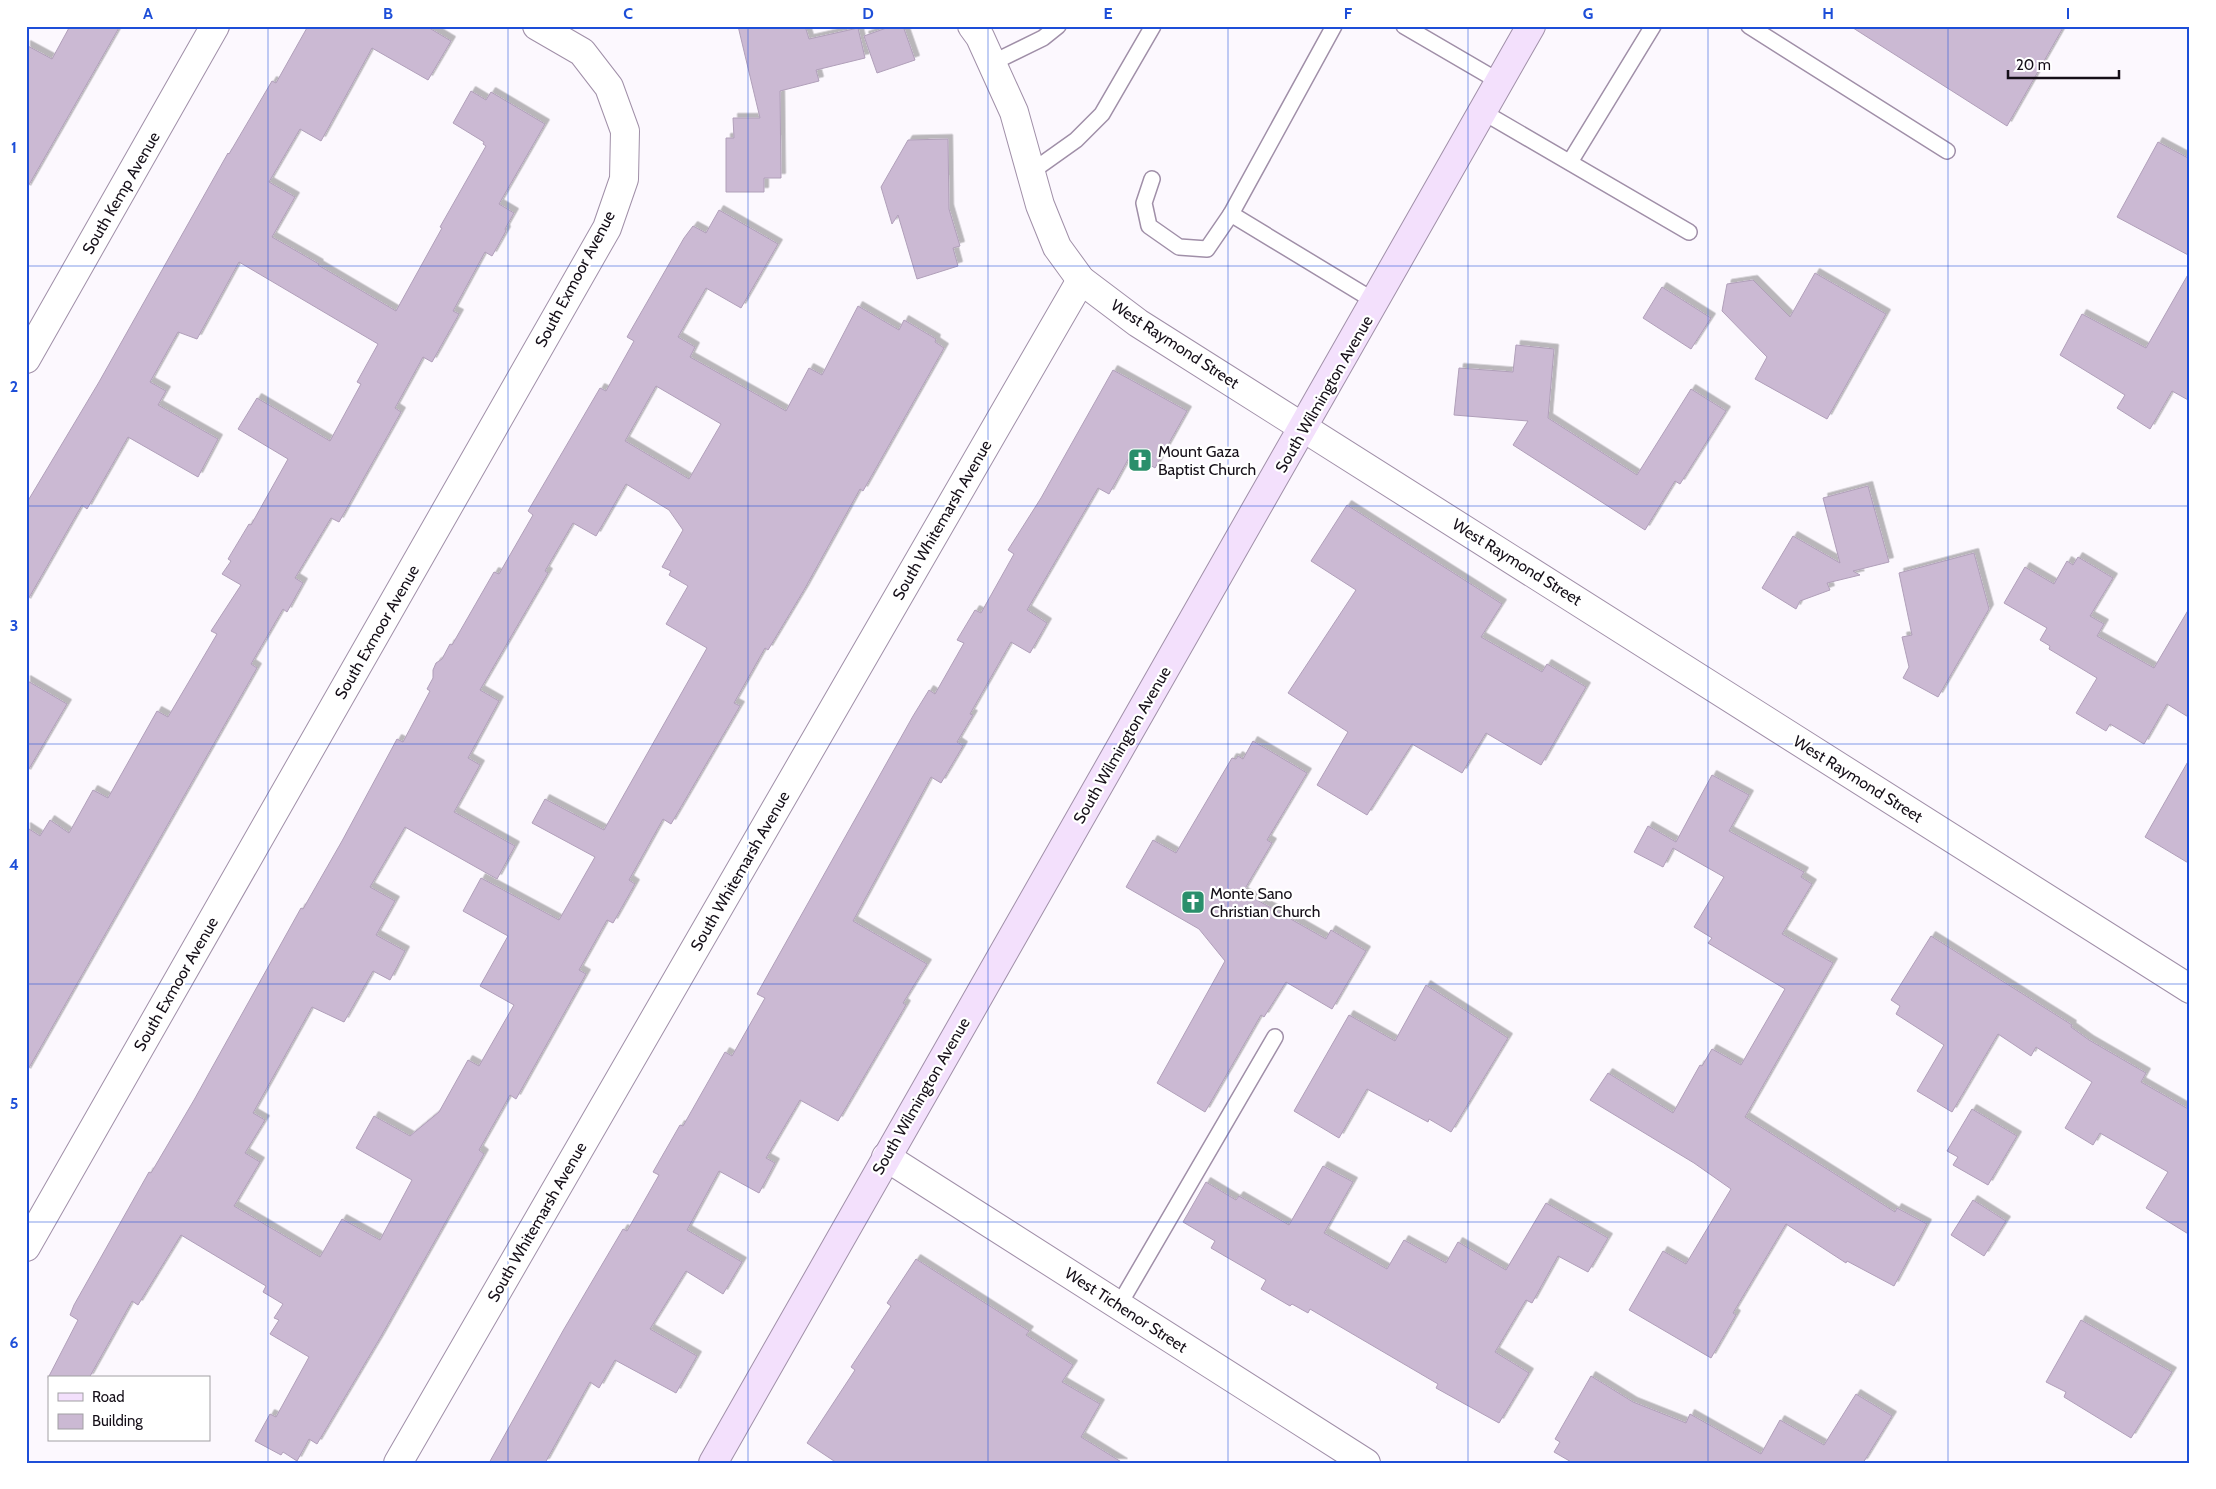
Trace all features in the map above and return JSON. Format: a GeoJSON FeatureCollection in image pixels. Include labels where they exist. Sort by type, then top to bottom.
{"type":"FeatureCollection","features":[{"type":"Feature","properties":{"kind":"main road","name":"South Wilmington Avenue"},"geometry":{"type":"LineString","coordinates":[[713,1463],[886,1157],[1305,428],[1531,26]]}},
{"type":"Feature","properties":{"kind":"street","name":"South Kemp Avenue"},"geometry":{"type":"LineString","coordinates":[[26,359],[215,26]]}},
{"type":"Feature","properties":{"kind":"street","name":"South Exmoor Avenue"},"geometry":{"type":"LineString","coordinates":[[26,1247],[607,228],[624,179],[625,131],[609,87],[582,52],[537,26]]}},
{"type":"Feature","properties":{"kind":"street","name":"West Raymond Street"},"geometry":{"type":"LineString","coordinates":[[972,26],[980,36],[1014,112],[1040,205],[1056,247],[1082,280],[1138,323],[2190,989]]}},
{"type":"Feature","properties":{"kind":"street","name":"South Whitemarsh Avenue"},"geometry":{"type":"LineString","coordinates":[[398,1463],[1082,280]]}},
{"type":"Feature","properties":{"kind":"street","name":"West Tichenor Street"},"geometry":{"type":"LineString","coordinates":[[886,1157],[1366,1463]]}},
{"type":"Feature","properties":{"kind":"lane"},"geometry":{"type":"LineString","coordinates":[[992,63],[1043,38],[1058,26]]}},
{"type":"Feature","properties":{"kind":"lane"},"geometry":{"type":"LineString","coordinates":[[1031,172],[1076,140],[1102,114],[1153,26]]}},
{"type":"Feature","properties":{"kind":"lane"},"geometry":{"type":"LineString","coordinates":[[1152,179],[1144,203],[1149,226],[1180,247],[1207,248],[1231,214],[1334,26]]}},
{"type":"Feature","properties":{"kind":"lane"},"geometry":{"type":"LineString","coordinates":[[1404,26],[1500,82]]}},
{"type":"Feature","properties":{"kind":"lane"},"geometry":{"type":"LineString","coordinates":[[1570,162],[1652,26]]}},
{"type":"Feature","properties":{"kind":"lane"},"geometry":{"type":"LineString","coordinates":[[1749,26],[1947,151]]}},
{"type":"Feature","properties":{"kind":"lane"},"geometry":{"type":"LineString","coordinates":[[1483,112],[1689,232]]}},
{"type":"Feature","properties":{"kind":"lane"},"geometry":{"type":"LineString","coordinates":[[1231,214],[1376,302]]}},
{"type":"Feature","properties":{"kind":"lane"},"geometry":{"type":"LineString","coordinates":[[1119,1305],[1275,1037]]}},
{"type":"Feature","properties":{"kind":"building"},"geometry":{"type":"Polygon","coordinates":[[[70,26],[120,26],[26,190],[26,45],[52,59],[70,26]]]}},
{"type":"Feature","properties":{"kind":"building"},"geometry":{"type":"Polygon","coordinates":[[[308,26],[426,26],[451,41],[428,80],[372,48],[321,141],[300,129],[269,182],[295,197],[272,237],[396,311],[442,228],[440,227],[486,146],[483,144],[484,142],[453,123],[471,91],[486,100],[491,92],[545,124],[499,204],[514,213],[505,229],[506,231],[492,256],[485,252],[453,311],[459,314],[432,362],[423,357],[395,408],[401,412],[339,522],[331,518],[295,578],[303,583],[287,612],[283,609],[251,664],[257,668],[26,1073],[26,827],[40,836],[50,820],[69,833],[93,790],[108,798],[157,711],[168,717],[217,634],[211,631],[241,585],[222,574],[231,561],[228,559],[249,524],[251,525],[288,459],[238,429],[257,398],[330,441],[361,384],[357,382],[378,344],[239,262],[197,339],[178,332],[150,382],[166,391],[158,405],[218,439],[198,477],[128,437],[87,509],[82,505],[26,603],[26,504],[99,382],[228,153],[272,81],[276,83],[308,26]]]}},
{"type":"Feature","properties":{"kind":"building"},"geometry":{"type":"Polygon","coordinates":[[[738,26],[805,26],[809,39],[858,28],[865,58],[816,70],[819,81],[780,91],[781,178],[764,178],[764,192],[726,192],[726,138],[734,138],[733,118],[760,118],[738,26]]]}},
{"type":"Feature","properties":{"kind":"building"},"geometry":{"type":"Polygon","coordinates":[[[892,26],[903,26],[915,60],[877,73],[864,36],[892,26]]]}},
{"type":"Feature","properties":{"kind":"building"},"geometry":{"type":"Polygon","coordinates":[[[1850,26],[2064,26],[2007,126],[1850,26]]]}},
{"type":"Feature","properties":{"kind":"building"},"geometry":{"type":"Polygon","coordinates":[[[948,139],[949,209],[960,246],[953,248],[958,266],[917,279],[898,215],[892,224],[881,187],[908,140],[948,139]]]}},
{"type":"Feature","properties":{"kind":"building"},"geometry":{"type":"Polygon","coordinates":[[[2158,142],[2190,159],[2190,256],[2117,217],[2158,142]]]}},
{"type":"Feature","properties":{"kind":"building"},"geometry":{"type":"Polygon","coordinates":[[[719,210],[778,244],[741,308],[706,288],[678,337],[695,347],[690,357],[786,411],[809,368],[822,375],[858,306],[899,330],[904,320],[936,339],[935,342],[944,348],[863,491],[860,489],[804,590],[768,650],[765,648],[734,703],[740,706],[671,824],[663,819],[629,880],[635,884],[613,923],[607,920],[579,970],[586,974],[516,1099],[510,1095],[479,1150],[484,1154],[380,1338],[317,1444],[309,1439],[297,1461],[283,1452],[281,1455],[255,1441],[270,1414],[276,1417],[309,1357],[270,1334],[279,1320],[274,1318],[283,1304],[263,1292],[266,1286],[181,1235],[138,1305],[132,1301],[90,1376],[49,1376],[78,1320],[70,1315],[74,1305],[149,1172],[151,1173],[194,1100],[301,908],[303,909],[342,841],[397,739],[403,742],[430,691],[427,689],[433,678],[433,670],[436,663],[442,659],[450,644],[452,645],[494,572],[499,574],[533,515],[528,511],[600,388],[606,391],[634,341],[627,337],[684,238],[693,226],[706,233],[719,210]],[[656,386],[625,441],[689,479],[721,424],[656,386]],[[626,484],[596,536],[573,523],[545,571],[548,573],[480,690],[499,701],[468,758],[480,765],[454,812],[515,846],[497,879],[405,827],[370,887],[395,901],[376,935],[405,951],[390,980],[373,971],[344,1022],[312,1007],[253,1113],[265,1120],[245,1153],[260,1162],[234,1206],[320,1257],[342,1219],[380,1240],[412,1180],[356,1148],[374,1116],[410,1136],[439,1112],[468,1060],[479,1066],[514,1005],[480,986],[508,936],[463,911],[481,878],[559,920],[595,857],[532,823],[545,799],[604,830],[707,648],[666,624],[688,586],[669,575],[671,571],[662,567],[683,530],[669,510],[626,484]]]}},
{"type":"Feature","properties":{"kind":"building"},"geometry":{"type":"Polygon","coordinates":[[[2190,271],[2190,401],[2172,391],[2150,429],[2117,408],[2125,395],[2060,355],[2082,314],[2146,348],[2190,271]]]}},
{"type":"Feature","properties":{"kind":"building"},"geometry":{"type":"Polygon","coordinates":[[[1815,273],[1886,314],[1827,419],[1755,379],[1767,357],[1722,311],[1727,284],[1753,280],[1790,317],[1815,273]]]}},
{"type":"Feature","properties":{"kind":"building"},"geometry":{"type":"Polygon","coordinates":[[[1662,287],[1711,318],[1691,349],[1643,318],[1662,287]]]}},
{"type":"Feature","properties":{"kind":"building"},"geometry":{"type":"Polygon","coordinates":[[[1516,345],[1554,349],[1548,418],[1637,475],[1691,389],[1726,411],[1680,484],[1675,481],[1645,530],[1513,445],[1528,421],[1454,415],[1459,368],[1513,372],[1516,345]]]}},
{"type":"Feature","properties":{"kind":"building"},"geometry":{"type":"Polygon","coordinates":[[[1113,370],[1187,411],[1155,468],[1131,454],[1109,494],[1098,488],[1027,610],[1047,623],[1030,653],[1011,642],[970,714],[973,715],[957,742],[963,746],[941,783],[931,777],[853,921],[927,964],[903,1003],[906,1005],[838,1121],[800,1100],[766,1158],[775,1163],[759,1193],[719,1171],[687,1230],[742,1262],[723,1294],[686,1271],[650,1329],[697,1356],[676,1393],[615,1360],[599,1388],[590,1382],[545,1463],[489,1463],[564,1329],[623,1229],[627,1231],[659,1175],[653,1172],[680,1125],[683,1126],[725,1052],[732,1056],[765,998],[757,994],[913,716],[929,690],[935,694],[964,643],[957,640],[975,610],[981,613],[1014,554],[1008,550],[1041,498],[1113,370]]]}},
{"type":"Feature","properties":{"kind":"building"},"geometry":{"type":"Polygon","coordinates":[[[1868,486],[1889,562],[1853,571],[1860,575],[1827,583],[1830,590],[1800,601],[1796,609],[1762,588],[1793,536],[1840,563],[1823,498],[1868,486]]]}},
{"type":"Feature","properties":{"kind":"building"},"geometry":{"type":"Polygon","coordinates":[[[1347,505],[1502,604],[1481,637],[1542,672],[1547,664],[1586,687],[1541,765],[1486,733],[1462,773],[1412,744],[1367,815],[1317,785],[1348,732],[1288,693],[1356,590],[1311,561],[1347,505]]]}},
{"type":"Feature","properties":{"kind":"building"},"geometry":{"type":"Polygon","coordinates":[[[1974,553],[1989,609],[1938,697],[1903,678],[1909,667],[1902,637],[1912,635],[1899,573],[1974,553]]]}},
{"type":"Feature","properties":{"kind":"building"},"geometry":{"type":"Polygon","coordinates":[[[2078,557],[2113,578],[2090,616],[2104,624],[2097,636],[2154,668],[2190,607],[2190,718],[2167,704],[2144,744],[2110,724],[2106,731],[2076,713],[2097,678],[2049,649],[2050,646],[2040,640],[2047,628],[2004,603],[2025,567],[2054,584],[2067,561],[2073,565],[2078,557]]]}},
{"type":"Feature","properties":{"kind":"building"},"geometry":{"type":"Polygon","coordinates":[[[26,680],[67,704],[26,774],[26,680]]]}},
{"type":"Feature","properties":{"kind":"building"},"geometry":{"type":"Polygon","coordinates":[[[1253,741],[1307,773],[1267,840],[1272,843],[1243,892],[1326,939],[1331,930],[1366,951],[1332,1009],[1286,982],[1264,1017],[1261,1015],[1205,1112],[1157,1083],[1225,961],[1199,929],[1126,887],[1153,840],[1176,853],[1232,758],[1236,759],[1238,756],[1243,759],[1253,741]]]}},
{"type":"Feature","properties":{"kind":"building"},"geometry":{"type":"Polygon","coordinates":[[[2190,758],[2190,864],[2145,837],[2190,758]]]}},
{"type":"Feature","properties":{"kind":"building"},"geometry":{"type":"Polygon","coordinates":[[[1712,775],[1749,795],[1729,831],[1804,872],[1801,877],[1812,884],[1782,934],[1833,963],[1745,1117],[1895,1212],[1897,1208],[1927,1224],[1894,1286],[1847,1261],[1846,1263],[1786,1224],[1733,1313],[1736,1315],[1711,1358],[1629,1310],[1663,1251],[1686,1264],[1731,1189],[1694,1163],[1590,1100],[1608,1073],[1673,1113],[1700,1065],[1702,1066],[1712,1049],[1741,1065],[1785,989],[1708,943],[1712,938],[1694,927],[1724,877],[1673,848],[1663,867],[1634,852],[1648,826],[1676,842],[1712,775]]]}},
{"type":"Feature","properties":{"kind":"building"},"geometry":{"type":"Polygon","coordinates":[[[1931,936],[2072,1025],[2071,1027],[2089,1040],[2146,1073],[2141,1082],[2190,1110],[2190,1235],[2146,1208],[2168,1172],[2100,1133],[2093,1145],[2065,1128],[2092,1082],[2036,1047],[2031,1056],[1998,1034],[1952,1112],[1917,1091],[1944,1045],[1896,1014],[1900,1006],[1891,1000],[1931,936]]]}},
{"type":"Feature","properties":{"kind":"building"},"geometry":{"type":"Polygon","coordinates":[[[1426,985],[1508,1038],[1451,1132],[1429,1119],[1428,1122],[1367,1089],[1339,1138],[1294,1111],[1349,1015],[1395,1041],[1426,985]]]}},
{"type":"Feature","properties":{"kind":"building"},"geometry":{"type":"Polygon","coordinates":[[[1972,1109],[2017,1136],[1988,1185],[1953,1165],[1958,1157],[1947,1151],[1972,1109]]]}},
{"type":"Feature","properties":{"kind":"building"},"geometry":{"type":"Polygon","coordinates":[[[1323,1166],[1353,1182],[1324,1233],[1387,1269],[1404,1240],[1446,1263],[1458,1242],[1506,1270],[1546,1203],[1608,1238],[1588,1272],[1558,1256],[1532,1303],[1526,1300],[1495,1352],[1529,1373],[1499,1423],[1436,1388],[1438,1384],[1310,1309],[1308,1313],[1292,1304],[1290,1306],[1261,1289],[1266,1280],[1211,1248],[1215,1241],[1183,1222],[1206,1182],[1236,1200],[1239,1196],[1289,1225],[1323,1166]]]}},
{"type":"Feature","properties":{"kind":"building"},"geometry":{"type":"Polygon","coordinates":[[[1973,1200],[2006,1221],[1984,1256],[1951,1235],[1973,1200]]]}},
{"type":"Feature","properties":{"kind":"building"},"geometry":{"type":"Polygon","coordinates":[[[916,1259],[1029,1331],[1026,1335],[1073,1365],[1062,1382],[1100,1404],[1081,1437],[1123,1463],[837,1463],[807,1443],[855,1370],[851,1367],[891,1306],[887,1303],[916,1259]]]}},
{"type":"Feature","properties":{"kind":"building"},"geometry":{"type":"Polygon","coordinates":[[[2081,1320],[2172,1372],[2131,1438],[2064,1397],[2066,1392],[2046,1382],[2081,1320]]]}},
{"type":"Feature","properties":{"kind":"building"},"geometry":{"type":"Polygon","coordinates":[[[1591,1376],[1633,1402],[1686,1423],[1690,1414],[1761,1454],[1780,1420],[1824,1445],[1856,1394],[1892,1416],[1863,1463],[1573,1463],[1554,1452],[1560,1442],[1555,1439],[1591,1376]]]}},
{"type":"Feature","properties":{"kind":"place","name":"Mount Gaza Baptist Church"},"geometry":{"type":"Point","coordinates":[1140,460]}},
{"type":"Feature","properties":{"kind":"place","name":"Monte Sano Christian Church"},"geometry":{"type":"Point","coordinates":[1193,902]}}]}
